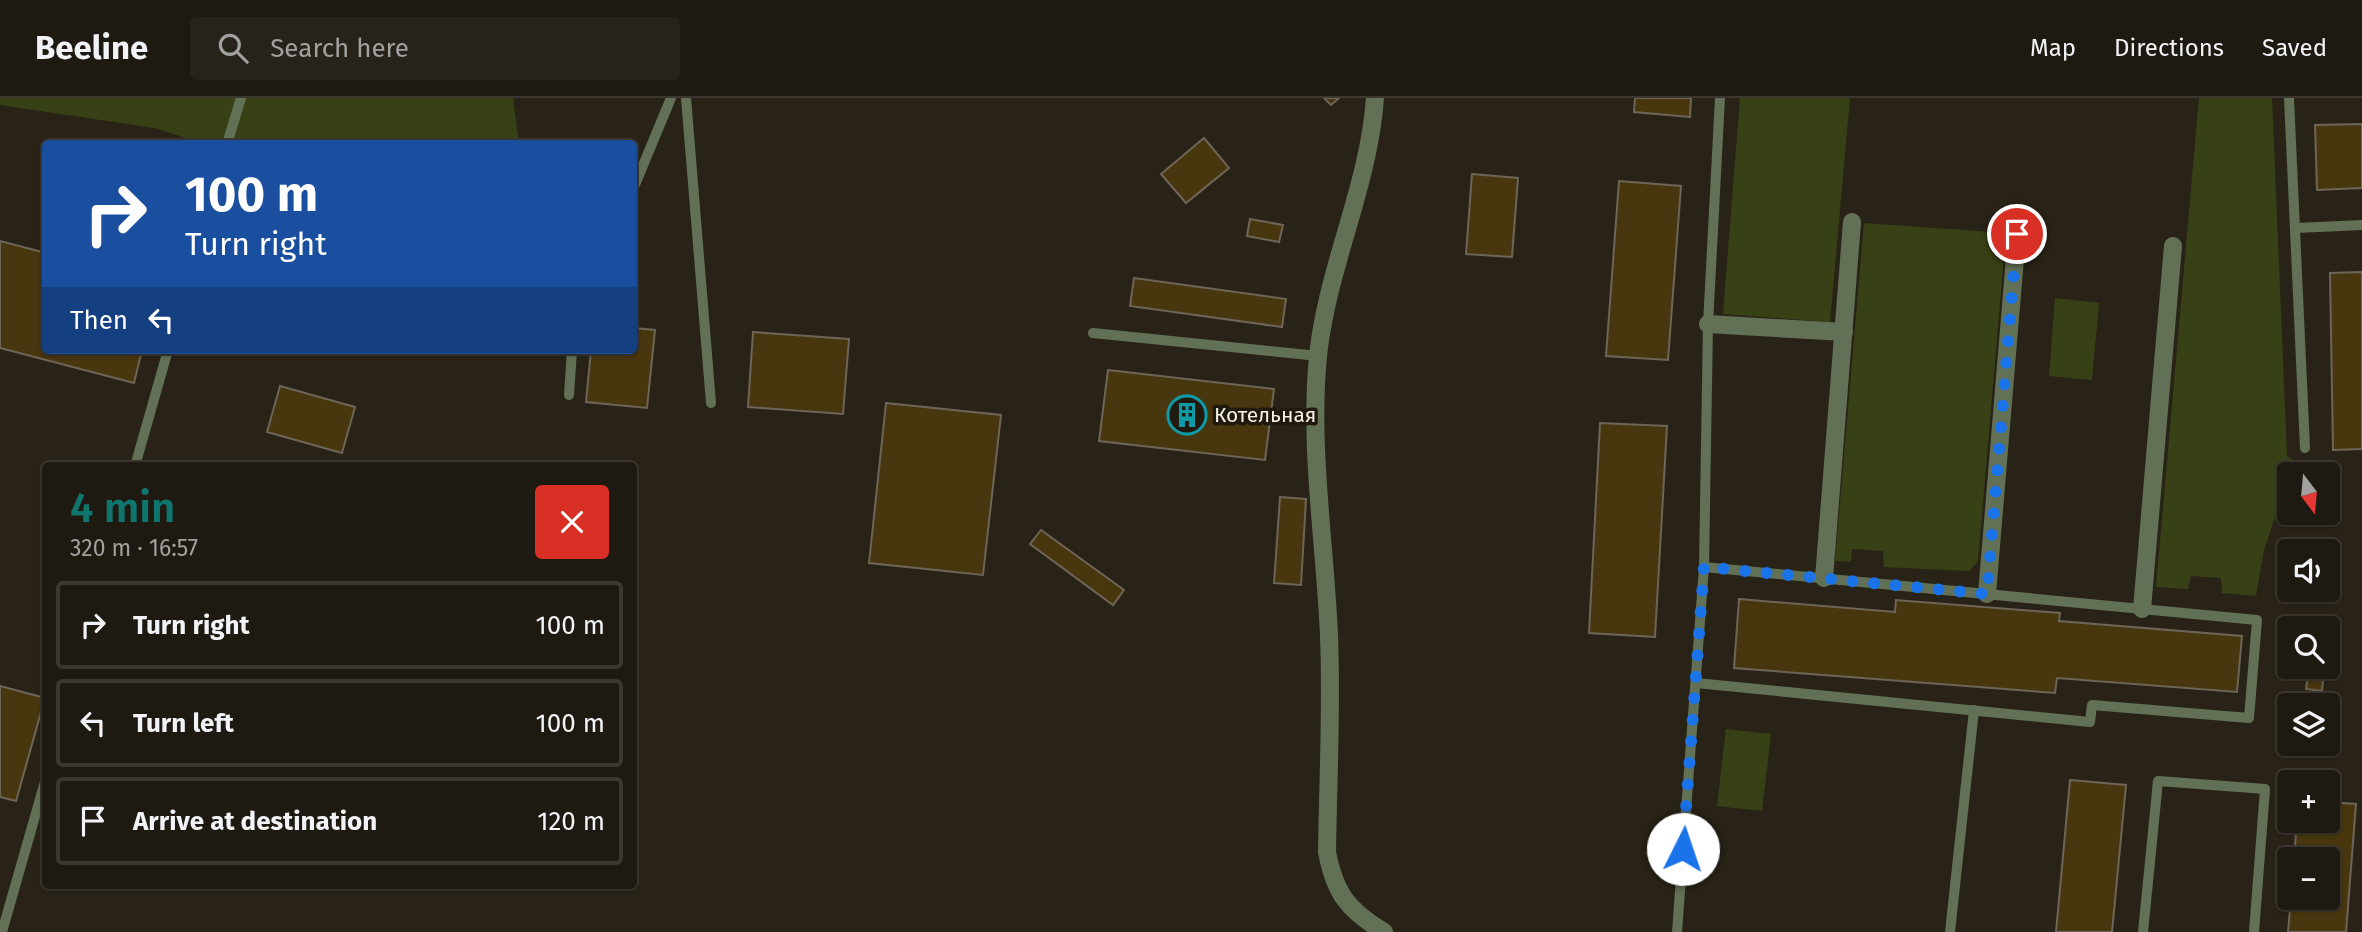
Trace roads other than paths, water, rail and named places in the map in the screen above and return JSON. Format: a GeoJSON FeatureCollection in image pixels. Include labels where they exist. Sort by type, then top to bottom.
{"type":"FeatureCollection","features":[{"type":"Feature","properties":{"kind":"street"},"geometry":{"type":"LineString","coordinates":[[1375,98],[1357,191],[1334,267],[1318,356],[1317,444],[1329,638],[1327,852],[1332,877],[1342,898],[1363,919],[1384,932]]}},
{"type":"Feature","properties":{"kind":"street"},"geometry":{"type":"LineString","coordinates":[[1824,578],[1852,222]]}},
{"type":"Feature","properties":{"kind":"street"},"geometry":{"type":"LineString","coordinates":[[1987,594],[2017,234]]}},
{"type":"Feature","properties":{"kind":"street"},"geometry":{"type":"LineString","coordinates":[[2142,609],[2173,246]]}},
{"type":"Feature","properties":{"kind":"street"},"geometry":{"type":"LineString","coordinates":[[1708,324],[1844,332]]}},
{"type":"Feature","properties":{"kind":"lane"},"geometry":{"type":"LineString","coordinates":[[228,140],[241,98]]}},
{"type":"Feature","properties":{"kind":"lane"},"geometry":{"type":"LineString","coordinates":[[637,180],[671,98]]}},
{"type":"Feature","properties":{"kind":"lane"},"geometry":{"type":"LineString","coordinates":[[686,98],[711,403]]}},
{"type":"Feature","properties":{"kind":"lane"},"geometry":{"type":"LineString","coordinates":[[1677,932],[1704,567],[1708,324],[1720,98]]}},
{"type":"Feature","properties":{"kind":"lane"},"geometry":{"type":"LineString","coordinates":[[2289,98],[2305,448]]}},
{"type":"Feature","properties":{"kind":"lane"},"geometry":{"type":"LineString","coordinates":[[2296,228],[2362,225]]}},
{"type":"Feature","properties":{"kind":"lane"},"geometry":{"type":"LineString","coordinates":[[1093,333],[1318,356]]}},
{"type":"Feature","properties":{"kind":"lane"},"geometry":{"type":"LineString","coordinates":[[136,462],[167,354]]}},
{"type":"Feature","properties":{"kind":"lane"},"geometry":{"type":"LineString","coordinates":[[569,395],[572,354]]}},
{"type":"Feature","properties":{"kind":"lane"},"geometry":{"type":"LineString","coordinates":[[1696,683],[2090,722],[2092,705],[2249,718],[2257,620],[1704,567]]}},
{"type":"Feature","properties":{"kind":"lane"},"geometry":{"type":"LineString","coordinates":[[1950,932],[1975,710]]}},
{"type":"Feature","properties":{"kind":"lane"},"geometry":{"type":"LineString","coordinates":[[2143,932],[2158,781],[2265,789],[2254,932]]}},
{"type":"Feature","properties":{"kind":"lane"},"geometry":{"type":"LineString","coordinates":[[2,932],[42,792]]}},
{"type":"Feature","properties":{"kind":"place","name":"Котельная"},"geometry":{"type":"Point","coordinates":[1187,415]}}]}
